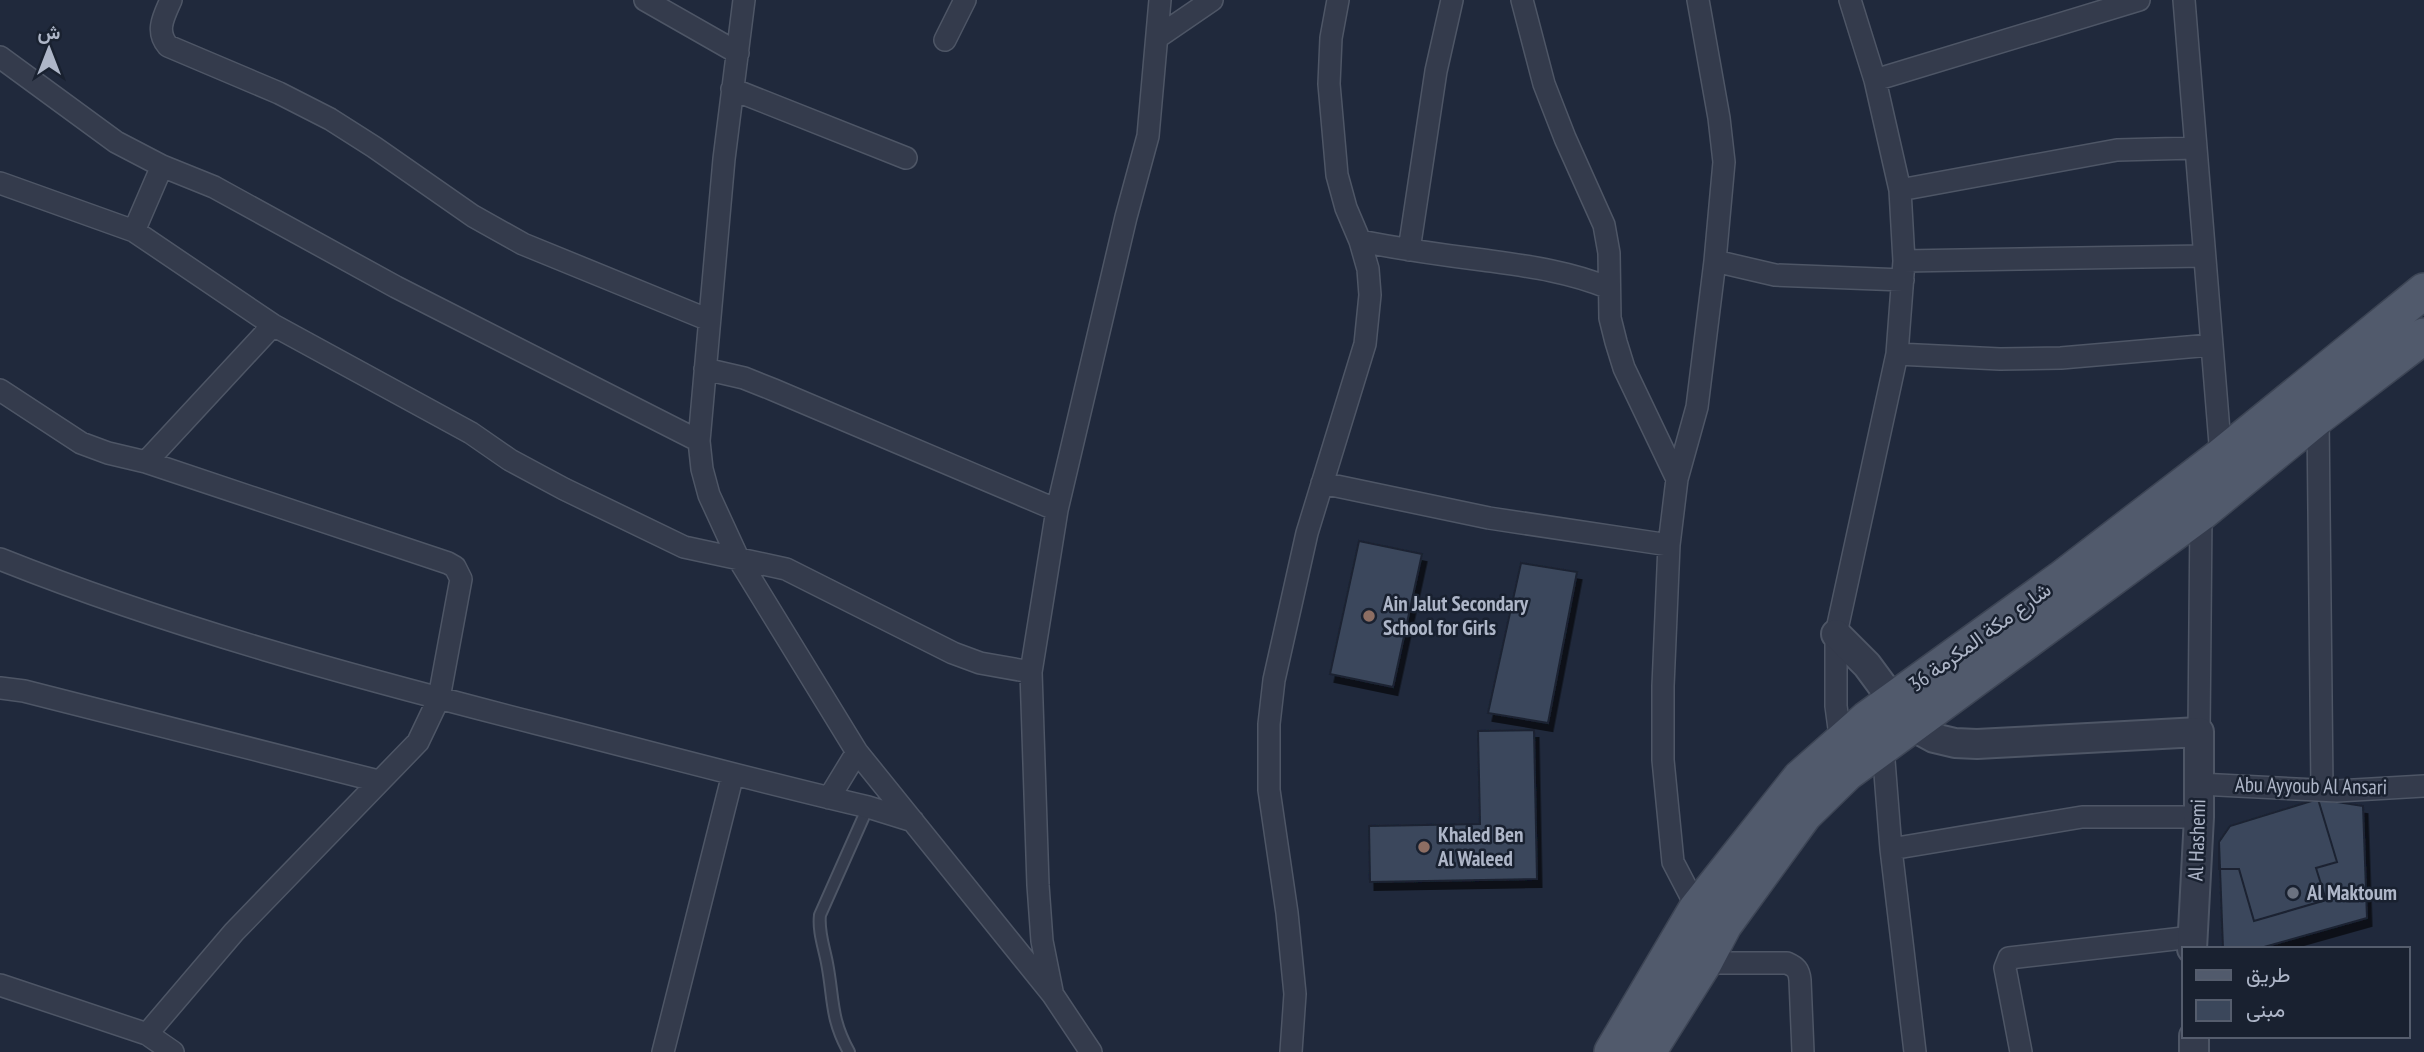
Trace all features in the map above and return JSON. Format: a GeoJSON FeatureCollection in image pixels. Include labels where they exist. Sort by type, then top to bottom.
{"type":"FeatureCollection","features":[{"type":"Feature","properties":{"kind":"main road","name":"شارع مكة المكرمة 36"},"geometry":{"type":"LineString","coordinates":[[1648,1052],[1704,963],[1724,925],[1844,758],[1902,713],[2061,579],[2221,456],[2424,291]]}},
{"type":"Feature","properties":{"kind":"main road","name":"شارع مكة المكرمة 36"},"geometry":{"type":"LineString","coordinates":[[1612,1052],[1697,908],[1800,778],[1844,758],[1882,748],[1902,713],[2201,513],[2318,417],[2424,336]]}},
{"type":"Feature","properties":{"kind":"street"},"geometry":{"type":"LineString","coordinates":[[171,0],[160,29],[168,46],[279,93],[330,119],[473,216],[523,244],[709,320]]}},
{"type":"Feature","properties":{"kind":"street"},"geometry":{"type":"LineString","coordinates":[[645,0],[738,53]]}},
{"type":"Feature","properties":{"kind":"street"},"geometry":{"type":"LineString","coordinates":[[744,0],[732,89],[699,441],[702,469],[709,495],[719,522],[738,558],[857,752],[1052,995],[1091,1052]]}},
{"type":"Feature","properties":{"kind":"street"},"geometry":{"type":"LineString","coordinates":[[945,40],[965,0]]}},
{"type":"Feature","properties":{"kind":"street"},"geometry":{"type":"LineString","coordinates":[[1052,995],[1042,941],[1038,885],[1031,672],[1057,510],[1126,217],[1148,136],[1160,0]]}},
{"type":"Feature","properties":{"kind":"street"},"geometry":{"type":"LineString","coordinates":[[1291,1052],[1295,995],[1287,913],[1269,790],[1269,724],[1274,680],[1307,533],[1364,344],[1370,295],[1368,269],[1346,208],[1338,174],[1332,124],[1329,84],[1331,38],[1338,0]]}},
{"type":"Feature","properties":{"kind":"street"},"geometry":{"type":"LineString","coordinates":[[1409,250],[1437,71],[1452,0]]}},
{"type":"Feature","properties":{"kind":"street"},"geometry":{"type":"LineString","coordinates":[[1522,0],[1544,84],[1604,225],[1609,253],[1610,318],[1625,368],[1676,479]]}},
{"type":"Feature","properties":{"kind":"street"},"geometry":{"type":"LineString","coordinates":[[1697,908],[1673,862],[1663,760],[1663,686],[1669,545],[1676,479],[1697,407],[1724,162],[1698,0]]}},
{"type":"Feature","properties":{"kind":"street"},"geometry":{"type":"LineString","coordinates":[[1844,758],[1836,706],[1836,634],[1897,354],[1903,270],[1900,190],[1875,80],[1850,0]]}},
{"type":"Feature","properties":{"kind":"street"},"geometry":{"type":"LineString","coordinates":[[1875,80],[2139,0]]}},
{"type":"Feature","properties":{"kind":"street"},"geometry":{"type":"LineString","coordinates":[[2184,0],[2221,456]]}},
{"type":"Feature","properties":{"kind":"street"},"geometry":{"type":"LineString","coordinates":[[1158,37],[1207,1]]}},
{"type":"Feature","properties":{"kind":"street"},"geometry":{"type":"LineString","coordinates":[[0,57],[116,142],[162,166],[214,187],[396,287],[699,441]]}},
{"type":"Feature","properties":{"kind":"street"},"geometry":{"type":"LineString","coordinates":[[732,89],[906,158]]}},
{"type":"Feature","properties":{"kind":"street"},"geometry":{"type":"LineString","coordinates":[[1900,190],[2117,150],[2195,148]]}},
{"type":"Feature","properties":{"kind":"street"},"geometry":{"type":"LineString","coordinates":[[134,231],[162,166]]}},
{"type":"Feature","properties":{"kind":"street"},"geometry":{"type":"LineString","coordinates":[[0,183],[134,231],[273,325],[471,433],[510,460],[684,547],[786,569],[953,653],[980,663],[1031,672]]}},
{"type":"Feature","properties":{"kind":"street"},"geometry":{"type":"LineString","coordinates":[[1360,241],[1581,276],[1609,288]]}},
{"type":"Feature","properties":{"kind":"street"},"geometry":{"type":"LineString","coordinates":[[1715,261],[1775,275],[2204,256]]}},
{"type":"Feature","properties":{"kind":"street"},"geometry":{"type":"LineString","coordinates":[[146,462],[273,325]]}},
{"type":"Feature","properties":{"kind":"street"},"geometry":{"type":"LineString","coordinates":[[1897,354],[2000,359],[2061,358],[2211,345]]}},
{"type":"Feature","properties":{"kind":"street"},"geometry":{"type":"LineString","coordinates":[[705,369],[774,390],[1057,510]]}},
{"type":"Feature","properties":{"kind":"street"},"geometry":{"type":"LineString","coordinates":[[0,390],[81,443],[146,462],[448,563],[455,567],[461,579],[439,698],[418,742],[233,932],[147,1034]]}},
{"type":"Feature","properties":{"kind":"street"},"geometry":{"type":"LineString","coordinates":[[2318,417],[2322,789]]}},
{"type":"Feature","properties":{"kind":"street"},"geometry":{"type":"LineString","coordinates":[[1322,482],[1489,518],[1669,545]]}},
{"type":"Feature","properties":{"kind":"street"},"geometry":{"type":"LineString","coordinates":[[1836,634],[1867,665],[1902,713],[1934,738],[1977,744],[2199,732],[2201,513]]}},
{"type":"Feature","properties":{"kind":"street"},"geometry":{"type":"LineString","coordinates":[[0,559],[56,582],[246,644],[439,698],[868,807],[913,821]]}},
{"type":"Feature","properties":{"kind":"street"},"geometry":{"type":"LineString","coordinates":[[0,688],[24,691],[378,781]]}},
{"type":"Feature","properties":{"kind":"street","name":"Al Hashemi"},"geometry":{"type":"LineString","coordinates":[[2192,943],[2199,817],[2199,732]]}},
{"type":"Feature","properties":{"kind":"street"},"geometry":{"type":"LineString","coordinates":[[1882,748],[1915,1052]]}},
{"type":"Feature","properties":{"kind":"street"},"geometry":{"type":"LineString","coordinates":[[829,798],[857,752]]}},
{"type":"Feature","properties":{"kind":"street"},"geometry":{"type":"LineString","coordinates":[[663,1052],[733,774]]}},
{"type":"Feature","properties":{"kind":"street","name":"Abu Ayyoub Al Ansari"},"geometry":{"type":"LineString","coordinates":[[2199,784],[2337,791],[2424,786]]}},
{"type":"Feature","properties":{"kind":"street"},"geometry":{"type":"LineString","coordinates":[[1891,849],[2082,817],[2199,817]]}},
{"type":"Feature","properties":{"kind":"street"},"geometry":{"type":"LineString","coordinates":[[2021,1052],[2005,968],[2009,958],[2192,943]]}},
{"type":"Feature","properties":{"kind":"street"},"geometry":{"type":"LineString","coordinates":[[1704,963],[1787,963],[1796,967],[1800,980],[1803,1052]]}},
{"type":"Feature","properties":{"kind":"street"},"geometry":{"type":"LineString","coordinates":[[0,985],[147,1034],[173,1052]]}},
{"type":"Feature","properties":{"kind":"lane"},"geometry":{"type":"LineString","coordinates":[[849,1052],[832,1014],[829,972],[819,926],[820,915],[868,807]]}},
{"type":"Feature","properties":{"kind":"building","name":"Ain Jalut Secondary School for Girls"},"geometry":{"type":"Polygon","coordinates":[[[1359,541],[1422,554],[1393,687],[1330,674],[1359,541]]]}},
{"type":"Feature","properties":{"kind":"building"},"geometry":{"type":"Polygon","coordinates":[[[1521,563],[1577,572],[1548,723],[1488,713],[1521,563]]]}},
{"type":"Feature","properties":{"kind":"building","name":"Khaled Ben Al Waleed"},"geometry":{"type":"Polygon","coordinates":[[[1534,730],[1537,879],[1370,882],[1369,826],[1480,824],[1478,731],[1534,730]]]}},
{"type":"Feature","properties":{"kind":"building","name":"Al Maktoum"},"geometry":{"type":"Polygon","coordinates":[[[2318,799],[2363,806],[2367,918],[2264,947],[2223,947],[2219,842],[2230,826],[2318,799]]]}},
{"type":"Feature","properties":{"kind":"building","name":"Al Maktoum"},"geometry":{"type":"Polygon","coordinates":[[[2318,799],[2337,862],[2316,868],[2326,900],[2254,921],[2239,869],[2219,869],[2219,842],[2230,826],[2318,799]]]}},
{"type":"Feature","properties":{"kind":"place","name":"Ain Jalut Secondary School for Girls"},"geometry":{"type":"Point","coordinates":[1369,616]}},
{"type":"Feature","properties":{"kind":"place","name":"Khaled Ben Al Waleed"},"geometry":{"type":"Point","coordinates":[1424,847]}},
{"type":"Feature","properties":{"kind":"place","name":"Al Maktoum"},"geometry":{"type":"Point","coordinates":[2293,893]}}]}
